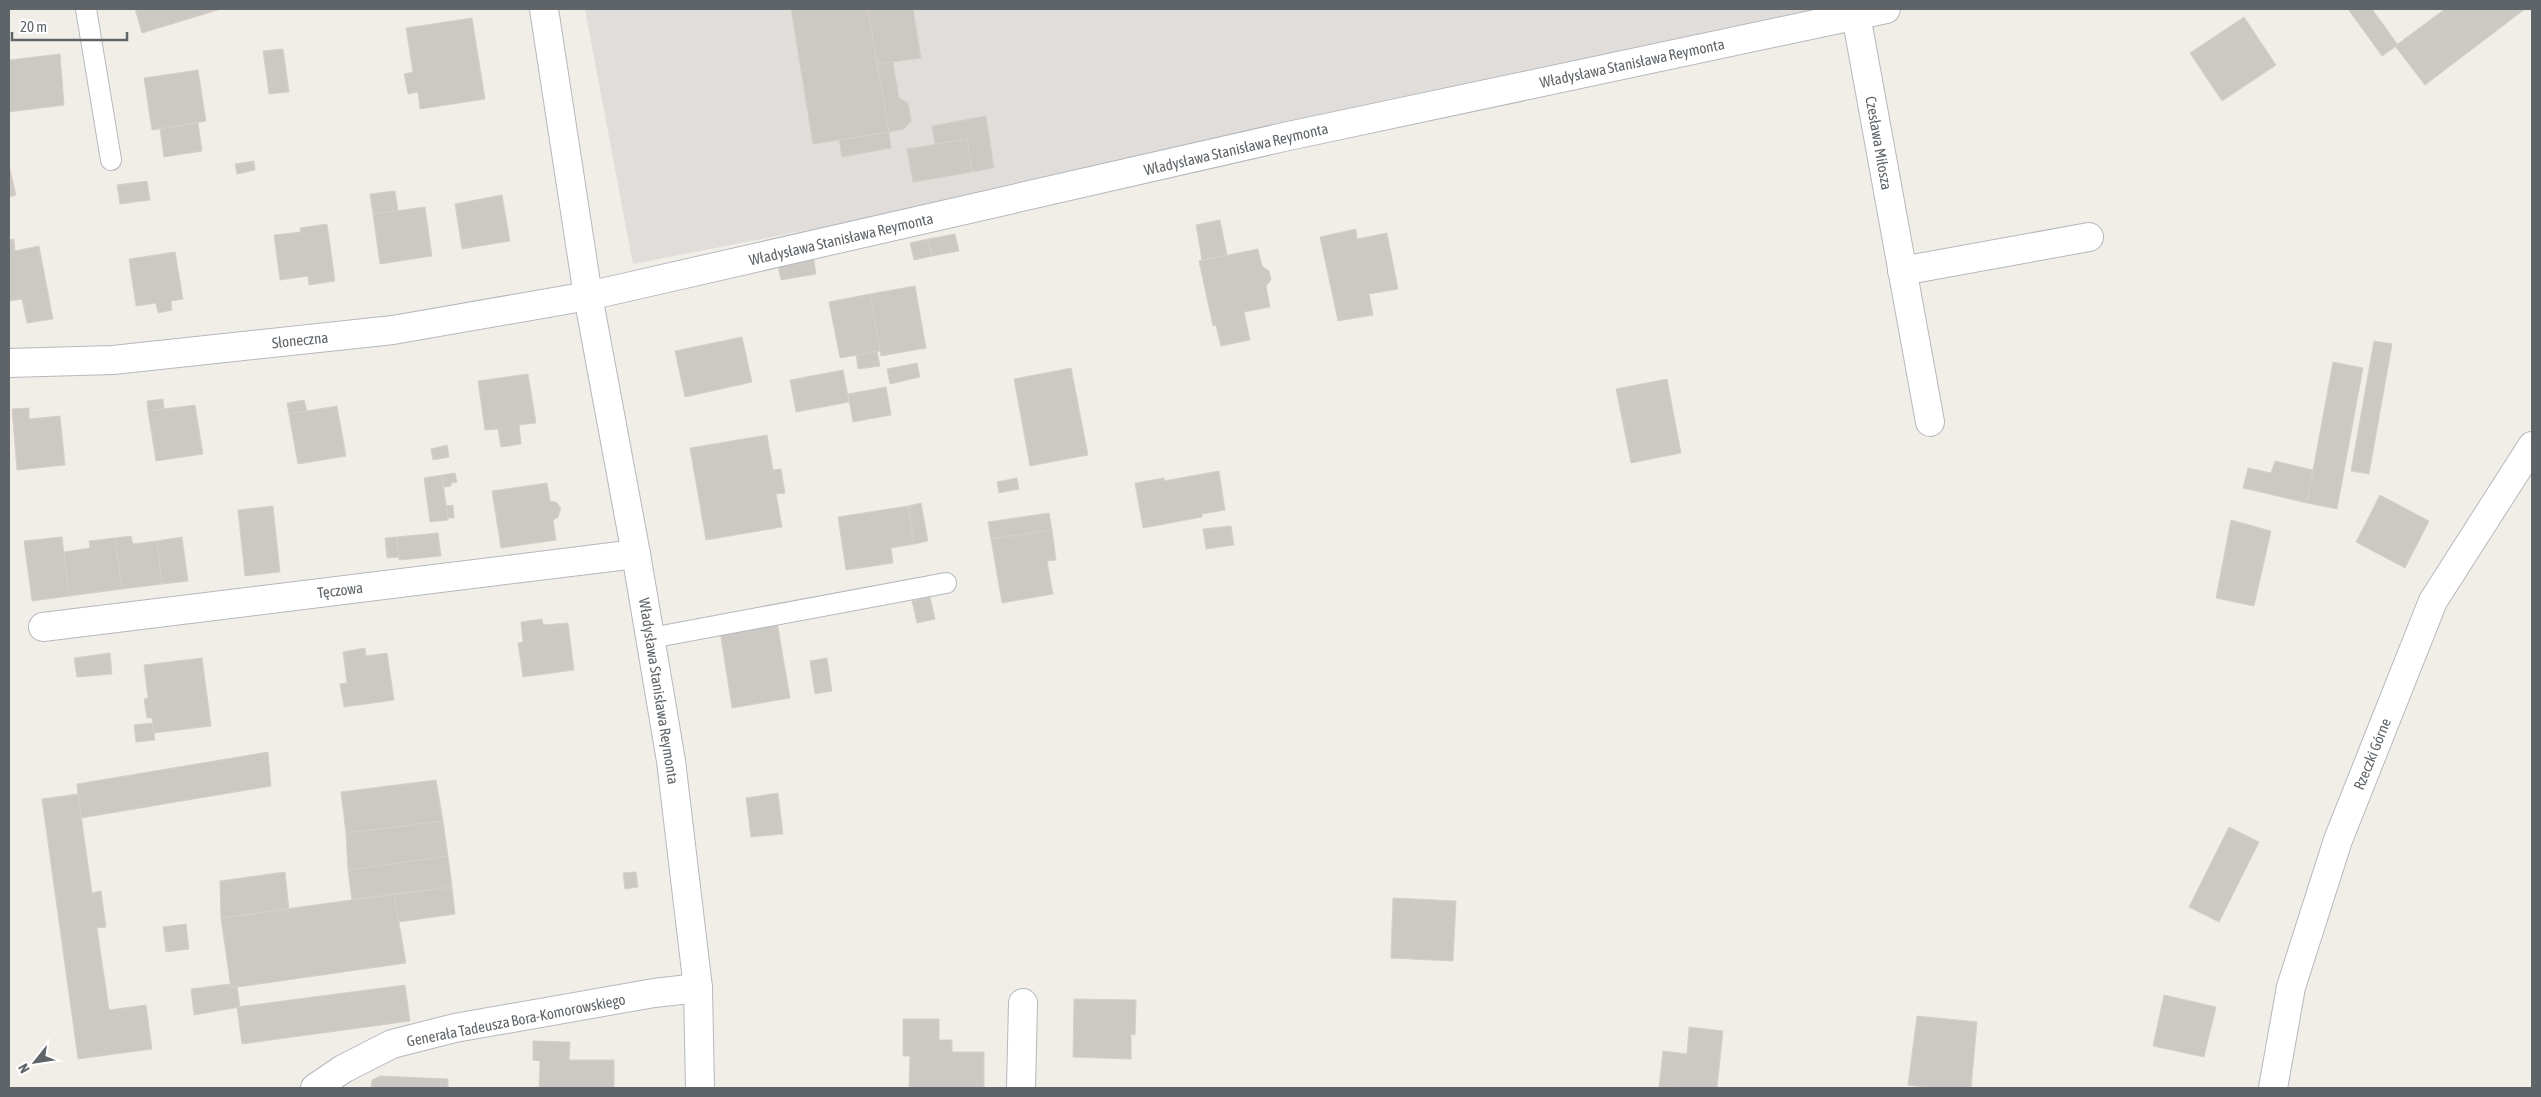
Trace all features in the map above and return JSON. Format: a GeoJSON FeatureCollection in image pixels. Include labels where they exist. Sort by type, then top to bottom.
{"type":"FeatureCollection","features":[{"type":"Feature","properties":{"kind":"street","name":"Władysława Stanisława Reymonta"},"geometry":{"type":"LineString","coordinates":[[544,9],[588,296],[651,638],[671,761],[698,988],[700,1088]]}},
{"type":"Feature","properties":{"kind":"street","name":"Władysława Stanisława Reymonta"},"geometry":{"type":"LineString","coordinates":[[588,296],[1284,137],[1886,9]]}},
{"type":"Feature","properties":{"kind":"street","name":"Czesława Miłosza"},"geometry":{"type":"LineString","coordinates":[[1856,15],[1930,422]]}},
{"type":"Feature","properties":{"kind":"street"},"geometry":{"type":"LineString","coordinates":[[1902,271],[2089,238]]}},
{"type":"Feature","properties":{"kind":"street","name":"Słoneczna"},"geometry":{"type":"LineString","coordinates":[[9,363],[113,360],[394,330],[588,296]]}},
{"type":"Feature","properties":{"kind":"street","name":"Rzeczki Górne"},"geometry":{"type":"LineString","coordinates":[[2274,1088],[2291,987],[2338,840],[2433,601],[2532,446]]}},
{"type":"Feature","properties":{"kind":"street","name":"Tęczowa"},"geometry":{"type":"LineString","coordinates":[[43,627],[636,554]]}},
{"type":"Feature","properties":{"kind":"street","name":"Generała Tadeusza Bora-Komorowskiego"},"geometry":{"type":"LineString","coordinates":[[315,1088],[344,1068],[401,1042],[455,1028],[654,993],[698,988]]}},
{"type":"Feature","properties":{"kind":"street"},"geometry":{"type":"LineString","coordinates":[[1021,1088],[1022,1003]]}},
{"type":"Feature","properties":{"kind":"lane"},"geometry":{"type":"LineString","coordinates":[[86,9],[111,160]]}},
{"type":"Feature","properties":{"kind":"lane"},"geometry":{"type":"LineString","coordinates":[[651,638],[946,583]]}},
{"type":"Feature","properties":{"kind":"shaded area"},"geometry":{"type":"Polygon","coordinates":[[[585,9],[1886,9],[1284,137],[633,264],[585,9]]]}},
{"type":"Feature","properties":{"kind":"building"},"geometry":{"type":"Polygon","coordinates":[[[135,9],[221,9],[142,33],[135,9]]]}},
{"type":"Feature","properties":{"kind":"building"},"geometry":{"type":"Polygon","coordinates":[[[791,9],[868,9],[889,132],[813,144],[791,9]]]}},
{"type":"Feature","properties":{"kind":"building"},"geometry":{"type":"Polygon","coordinates":[[[868,9],[913,9],[921,58],[877,64],[868,9]]]}},
{"type":"Feature","properties":{"kind":"building"},"geometry":{"type":"Polygon","coordinates":[[[2348,9],[2372,9],[2398,45],[2382,56],[2348,9]]]}},
{"type":"Feature","properties":{"kind":"building"},"geometry":{"type":"Polygon","coordinates":[[[2445,9],[2525,9],[2425,85],[2395,46],[2445,9]]]}},
{"type":"Feature","properties":{"kind":"building"},"geometry":{"type":"Polygon","coordinates":[[[2244,17],[2276,65],[2222,101],[2190,53],[2244,17]]]}},
{"type":"Feature","properties":{"kind":"building"},"geometry":{"type":"Polygon","coordinates":[[[472,18],[485,99],[420,109],[418,92],[408,94],[404,74],[413,72],[406,28],[472,18]]]}},
{"type":"Feature","properties":{"kind":"building"},"geometry":{"type":"Polygon","coordinates":[[[283,49],[289,92],[269,94],[263,51],[283,49]]]}},
{"type":"Feature","properties":{"kind":"building"},"geometry":{"type":"Polygon","coordinates":[[[60,54],[64,105],[9,112],[9,60],[60,54]]]}},
{"type":"Feature","properties":{"kind":"building"},"geometry":{"type":"Polygon","coordinates":[[[893,62],[899,98],[908,103],[911,121],[904,129],[889,132],[877,64],[893,62]]]}},
{"type":"Feature","properties":{"kind":"building"},"geometry":{"type":"Polygon","coordinates":[[[198,70],[206,121],[152,130],[144,78],[198,70]]]}},
{"type":"Feature","properties":{"kind":"building"},"geometry":{"type":"Polygon","coordinates":[[[986,116],[994,168],[972,172],[967,139],[935,144],[932,126],[986,116]]]}},
{"type":"Feature","properties":{"kind":"building"},"geometry":{"type":"Polygon","coordinates":[[[198,123],[202,151],[164,157],[160,129],[198,123]]]}},
{"type":"Feature","properties":{"kind":"building"},"geometry":{"type":"Polygon","coordinates":[[[889,132],[891,148],[842,157],[839,140],[889,132]]]}},
{"type":"Feature","properties":{"kind":"building"},"geometry":{"type":"Polygon","coordinates":[[[967,139],[972,172],[913,182],[907,149],[967,139]]]}},
{"type":"Feature","properties":{"kind":"building"},"geometry":{"type":"Polygon","coordinates":[[[254,161],[255,170],[237,174],[235,164],[254,161]]]}},
{"type":"Feature","properties":{"kind":"building"},"geometry":{"type":"Polygon","coordinates":[[[9,165],[16,195],[9,197],[9,165]]]}},
{"type":"Feature","properties":{"kind":"building"},"geometry":{"type":"Polygon","coordinates":[[[147,181],[150,200],[120,204],[117,185],[147,181]]]}},
{"type":"Feature","properties":{"kind":"building"},"geometry":{"type":"Polygon","coordinates":[[[395,191],[398,211],[373,214],[370,194],[395,191]]]}},
{"type":"Feature","properties":{"kind":"building"},"geometry":{"type":"Polygon","coordinates":[[[502,195],[510,241],[462,249],[455,204],[502,195]]]}},
{"type":"Feature","properties":{"kind":"building"},"geometry":{"type":"Polygon","coordinates":[[[425,207],[432,256],[380,264],[373,214],[425,207]]]}},
{"type":"Feature","properties":{"kind":"building"},"geometry":{"type":"Polygon","coordinates":[[[1220,220],[1227,255],[1202,260],[1196,225],[1220,220]]]}},
{"type":"Feature","properties":{"kind":"building"},"geometry":{"type":"Polygon","coordinates":[[[327,224],[335,281],[309,285],[308,276],[280,280],[274,235],[301,232],[300,228],[327,224]]]}},
{"type":"Feature","properties":{"kind":"building"},"geometry":{"type":"Polygon","coordinates":[[[1356,229],[1357,239],[1387,233],[1398,289],[1369,294],[1373,315],[1338,321],[1320,237],[1356,229]]]}},
{"type":"Feature","properties":{"kind":"building"},"geometry":{"type":"Polygon","coordinates":[[[955,234],[959,251],[932,256],[928,239],[955,234]]]}},
{"type":"Feature","properties":{"kind":"building"},"geometry":{"type":"Polygon","coordinates":[[[14,239],[15,251],[39,246],[53,319],[27,323],[22,299],[9,301],[9,240],[14,239]]]}},
{"type":"Feature","properties":{"kind":"building"},"geometry":{"type":"Polygon","coordinates":[[[928,239],[932,256],[914,260],[910,243],[928,239]]]}},
{"type":"Feature","properties":{"kind":"building"},"geometry":{"type":"Polygon","coordinates":[[[1258,249],[1262,266],[1269,271],[1271,280],[1266,286],[1270,307],[1244,312],[1250,340],[1221,346],[1216,325],[1213,326],[1199,261],[1258,249]]]}},
{"type":"Feature","properties":{"kind":"building"},"geometry":{"type":"Polygon","coordinates":[[[175,252],[183,299],[171,301],[172,310],[158,313],[156,303],[136,306],[129,259],[175,252]]]}},
{"type":"Feature","properties":{"kind":"building"},"geometry":{"type":"Polygon","coordinates":[[[813,255],[816,274],[781,280],[777,261],[813,255]]]}},
{"type":"Feature","properties":{"kind":"building"},"geometry":{"type":"Polygon","coordinates":[[[915,286],[926,348],[881,356],[870,294],[915,286]]]}},
{"type":"Feature","properties":{"kind":"building"},"geometry":{"type":"Polygon","coordinates":[[[870,294],[880,351],[840,358],[829,302],[870,294]]]}},
{"type":"Feature","properties":{"kind":"building"},"geometry":{"type":"Polygon","coordinates":[[[742,337],[752,382],[685,397],[675,351],[742,337]]]}},
{"type":"Feature","properties":{"kind":"building"},"geometry":{"type":"Polygon","coordinates":[[[2374,341],[2392,344],[2369,474],[2351,471],[2374,341]]]}},
{"type":"Feature","properties":{"kind":"building"},"geometry":{"type":"Polygon","coordinates":[[[877,351],[880,366],[858,369],[856,355],[877,351]]]}},
{"type":"Feature","properties":{"kind":"building"},"geometry":{"type":"Polygon","coordinates":[[[2333,362],[2363,368],[2337,509],[2307,503],[2333,362]]]}},
{"type":"Feature","properties":{"kind":"building"},"geometry":{"type":"Polygon","coordinates":[[[917,363],[920,377],[890,384],[887,369],[917,363]]]}},
{"type":"Feature","properties":{"kind":"building"},"geometry":{"type":"Polygon","coordinates":[[[1071,368],[1088,455],[1030,466],[1014,379],[1071,368]]]}},
{"type":"Feature","properties":{"kind":"building"},"geometry":{"type":"Polygon","coordinates":[[[843,370],[849,402],[796,412],[790,380],[843,370]]]}},
{"type":"Feature","properties":{"kind":"building"},"geometry":{"type":"Polygon","coordinates":[[[528,374],[536,423],[519,425],[521,444],[501,447],[498,429],[485,430],[478,381],[528,374]]]}},
{"type":"Feature","properties":{"kind":"building"},"geometry":{"type":"Polygon","coordinates":[[[1667,379],[1681,453],[1631,463],[1616,389],[1667,379]]]}},
{"type":"Feature","properties":{"kind":"building"},"geometry":{"type":"Polygon","coordinates":[[[886,387],[891,415],[853,422],[848,394],[886,387]]]}},
{"type":"Feature","properties":{"kind":"building"},"geometry":{"type":"Polygon","coordinates":[[[163,399],[164,409],[148,411],[147,401],[163,399]]]}},
{"type":"Feature","properties":{"kind":"building"},"geometry":{"type":"Polygon","coordinates":[[[304,400],[307,411],[289,414],[287,403],[304,400]]]}},
{"type":"Feature","properties":{"kind":"building"},"geometry":{"type":"Polygon","coordinates":[[[195,405],[203,454],[156,461],[148,411],[195,405]]]}},
{"type":"Feature","properties":{"kind":"building"},"geometry":{"type":"Polygon","coordinates":[[[337,406],[346,456],[298,464],[289,414],[337,406]]]}},
{"type":"Feature","properties":{"kind":"building"},"geometry":{"type":"Polygon","coordinates":[[[29,408],[29,419],[60,416],[65,465],[17,470],[12,409],[29,408]]]}},
{"type":"Feature","properties":{"kind":"building"},"geometry":{"type":"Polygon","coordinates":[[[767,435],[773,470],[781,469],[785,493],[776,494],[782,527],[706,540],[690,448],[767,435]]]}},
{"type":"Feature","properties":{"kind":"building"},"geometry":{"type":"Polygon","coordinates":[[[447,445],[449,457],[433,460],[431,449],[447,445]]]}},
{"type":"Feature","properties":{"kind":"building"},"geometry":{"type":"Polygon","coordinates":[[[2275,461],[2313,470],[2307,503],[2243,488],[2248,468],[2271,473],[2275,461]]]}},
{"type":"Feature","properties":{"kind":"building"},"geometry":{"type":"Polygon","coordinates":[[[1219,471],[1225,510],[1202,514],[1202,517],[1143,528],[1135,483],[1164,478],[1164,481],[1219,471]]]}},
{"type":"Feature","properties":{"kind":"building"},"geometry":{"type":"Polygon","coordinates":[[[455,473],[457,482],[451,483],[451,486],[443,487],[442,475],[455,473]]]}},
{"type":"Feature","properties":{"kind":"building"},"geometry":{"type":"Polygon","coordinates":[[[442,475],[448,520],[430,522],[424,478],[442,475]]]}},
{"type":"Feature","properties":{"kind":"building"},"geometry":{"type":"Polygon","coordinates":[[[1017,478],[1019,489],[999,493],[997,482],[1017,478]]]}},
{"type":"Feature","properties":{"kind":"building"},"geometry":{"type":"Polygon","coordinates":[[[547,483],[550,501],[556,502],[561,508],[558,517],[553,520],[556,540],[501,548],[492,491],[547,483]]]}},
{"type":"Feature","properties":{"kind":"building"},"geometry":{"type":"Polygon","coordinates":[[[2380,495],[2429,521],[2405,568],[2356,542],[2380,495]]]}},
{"type":"Feature","properties":{"kind":"building"},"geometry":{"type":"Polygon","coordinates":[[[921,503],[928,541],[914,544],[908,506],[921,503]]]}},
{"type":"Feature","properties":{"kind":"building"},"geometry":{"type":"Polygon","coordinates":[[[453,505],[454,518],[448,518],[446,506],[453,505]]]}},
{"type":"Feature","properties":{"kind":"building"},"geometry":{"type":"Polygon","coordinates":[[[273,506],[280,572],[245,576],[238,510],[273,506]]]}},
{"type":"Feature","properties":{"kind":"building"},"geometry":{"type":"Polygon","coordinates":[[[908,506],[914,544],[891,548],[893,563],[846,570],[838,517],[908,506]]]}},
{"type":"Feature","properties":{"kind":"building"},"geometry":{"type":"Polygon","coordinates":[[[1049,513],[1052,530],[991,539],[988,522],[1049,513]]]}},
{"type":"Feature","properties":{"kind":"building"},"geometry":{"type":"Polygon","coordinates":[[[2231,520],[2271,531],[2254,606],[2216,598],[2231,520]]]}},
{"type":"Feature","properties":{"kind":"building"},"geometry":{"type":"Polygon","coordinates":[[[1231,526],[1234,545],[1206,549],[1203,529],[1231,526]]]}},
{"type":"Feature","properties":{"kind":"building"},"geometry":{"type":"Polygon","coordinates":[[[1052,530],[1056,560],[1047,561],[1053,594],[1002,603],[991,539],[1052,530]]]}},
{"type":"Feature","properties":{"kind":"building"},"geometry":{"type":"Polygon","coordinates":[[[438,533],[441,556],[399,560],[397,537],[438,533]]]}},
{"type":"Feature","properties":{"kind":"building"},"geometry":{"type":"Polygon","coordinates":[[[131,536],[133,544],[157,541],[162,584],[122,589],[115,538],[131,536]]]}},
{"type":"Feature","properties":{"kind":"building"},"geometry":{"type":"Polygon","coordinates":[[[62,537],[69,596],[32,601],[24,541],[62,537]]]}},
{"type":"Feature","properties":{"kind":"building"},"geometry":{"type":"Polygon","coordinates":[[[182,537],[188,581],[162,584],[157,541],[182,537]]]}},
{"type":"Feature","properties":{"kind":"building"},"geometry":{"type":"Polygon","coordinates":[[[397,537],[399,557],[387,558],[385,538],[397,537]]]}},
{"type":"Feature","properties":{"kind":"building"},"geometry":{"type":"Polygon","coordinates":[[[115,538],[122,589],[69,596],[64,552],[90,548],[89,541],[115,538]]]}},
{"type":"Feature","properties":{"kind":"building"},"geometry":{"type":"Polygon","coordinates":[[[930,597],[935,619],[917,623],[912,601],[930,597]]]}},
{"type":"Feature","properties":{"kind":"building"},"geometry":{"type":"Polygon","coordinates":[[[542,619],[543,625],[568,623],[574,670],[523,677],[518,643],[523,642],[521,622],[542,619]]]}},
{"type":"Feature","properties":{"kind":"building"},"geometry":{"type":"Polygon","coordinates":[[[777,622],[790,698],[732,708],[720,631],[777,622]]]}},
{"type":"Feature","properties":{"kind":"building"},"geometry":{"type":"Polygon","coordinates":[[[365,648],[366,656],[387,653],[394,700],[344,707],[340,684],[347,683],[343,652],[365,648]]]}},
{"type":"Feature","properties":{"kind":"building"},"geometry":{"type":"Polygon","coordinates":[[[110,653],[112,674],[77,677],[74,658],[110,653]]]}},
{"type":"Feature","properties":{"kind":"building"},"geometry":{"type":"Polygon","coordinates":[[[202,658],[211,726],[154,733],[152,718],[147,718],[144,699],[148,698],[144,665],[202,658]]]}},
{"type":"Feature","properties":{"kind":"building"},"geometry":{"type":"Polygon","coordinates":[[[827,658],[832,691],[815,694],[810,661],[827,658]]]}},
{"type":"Feature","properties":{"kind":"building"},"geometry":{"type":"Polygon","coordinates":[[[152,723],[155,740],[136,742],[134,725],[152,723]]]}},
{"type":"Feature","properties":{"kind":"building"},"geometry":{"type":"Polygon","coordinates":[[[268,752],[271,786],[81,818],[77,784],[268,752]]]}},
{"type":"Feature","properties":{"kind":"building"},"geometry":{"type":"Polygon","coordinates":[[[436,780],[443,821],[346,833],[341,792],[436,780]]]}},
{"type":"Feature","properties":{"kind":"building"},"geometry":{"type":"Polygon","coordinates":[[[778,793],[783,834],[751,837],[746,798],[778,793]]]}},
{"type":"Feature","properties":{"kind":"building"},"geometry":{"type":"Polygon","coordinates":[[[78,794],[92,893],[101,891],[106,927],[97,928],[109,1010],[146,1005],[152,1049],[78,1059],[42,799],[78,794]]]}},
{"type":"Feature","properties":{"kind":"building"},"geometry":{"type":"Polygon","coordinates":[[[443,821],[448,856],[348,870],[346,833],[443,821]]]}},
{"type":"Feature","properties":{"kind":"building"},"geometry":{"type":"Polygon","coordinates":[[[2229,827],[2259,842],[2219,922],[2189,907],[2229,827]]]}},
{"type":"Feature","properties":{"kind":"building"},"geometry":{"type":"Polygon","coordinates":[[[448,856],[452,887],[352,900],[348,870],[448,856]]]}},
{"type":"Feature","properties":{"kind":"building"},"geometry":{"type":"Polygon","coordinates":[[[285,872],[289,909],[221,918],[220,881],[285,872]]]}},
{"type":"Feature","properties":{"kind":"building"},"geometry":{"type":"Polygon","coordinates":[[[636,872],[638,887],[625,889],[623,873],[636,872]]]}},
{"type":"Feature","properties":{"kind":"building"},"geometry":{"type":"Polygon","coordinates":[[[452,887],[455,914],[399,922],[394,894],[452,887]]]}},
{"type":"Feature","properties":{"kind":"building"},"geometry":{"type":"Polygon","coordinates":[[[394,894],[406,963],[231,988],[221,918],[394,894]]]}},
{"type":"Feature","properties":{"kind":"building"},"geometry":{"type":"Polygon","coordinates":[[[1393,898],[1456,901],[1453,961],[1391,958],[1393,898]]]}},
{"type":"Feature","properties":{"kind":"building"},"geometry":{"type":"Polygon","coordinates":[[[186,924],[189,949],[166,952],[163,927],[186,924]]]}},
{"type":"Feature","properties":{"kind":"building"},"geometry":{"type":"Polygon","coordinates":[[[230,984],[231,988],[237,986],[240,1007],[194,1015],[191,989],[230,984]]]}},
{"type":"Feature","properties":{"kind":"building"},"geometry":{"type":"Polygon","coordinates":[[[405,985],[410,1021],[242,1044],[237,1007],[405,985]]]}},
{"type":"Feature","properties":{"kind":"building"},"geometry":{"type":"Polygon","coordinates":[[[2164,995],[2216,1007],[2204,1057],[2153,1046],[2164,995]]]}},
{"type":"Feature","properties":{"kind":"building"},"geometry":{"type":"Polygon","coordinates":[[[1074,999],[1136,1000],[1135,1035],[1131,1034],[1131,1059],[1073,1057],[1074,999]]]}},
{"type":"Feature","properties":{"kind":"building"},"geometry":{"type":"Polygon","coordinates":[[[1917,1016],[1977,1022],[1971,1088],[1931,1088],[1908,1085],[1917,1016]]]}},
{"type":"Feature","properties":{"kind":"building"},"geometry":{"type":"Polygon","coordinates":[[[903,1019],[939,1019],[939,1040],[952,1040],[952,1052],[984,1052],[984,1088],[909,1088],[910,1056],[903,1056],[903,1019]]]}},
{"type":"Feature","properties":{"kind":"building"},"geometry":{"type":"Polygon","coordinates":[[[1689,1027],[1723,1031],[1717,1088],[1659,1087],[1663,1051],[1687,1054],[1689,1027]]]}},
{"type":"Feature","properties":{"kind":"building"},"geometry":{"type":"Polygon","coordinates":[[[533,1041],[570,1042],[569,1060],[614,1060],[614,1088],[539,1088],[540,1061],[533,1060],[533,1041]]]}},
{"type":"Feature","properties":{"kind":"building"},"geometry":{"type":"Polygon","coordinates":[[[380,1076],[448,1079],[448,1088],[371,1088],[372,1080],[380,1076]]]}}]}
